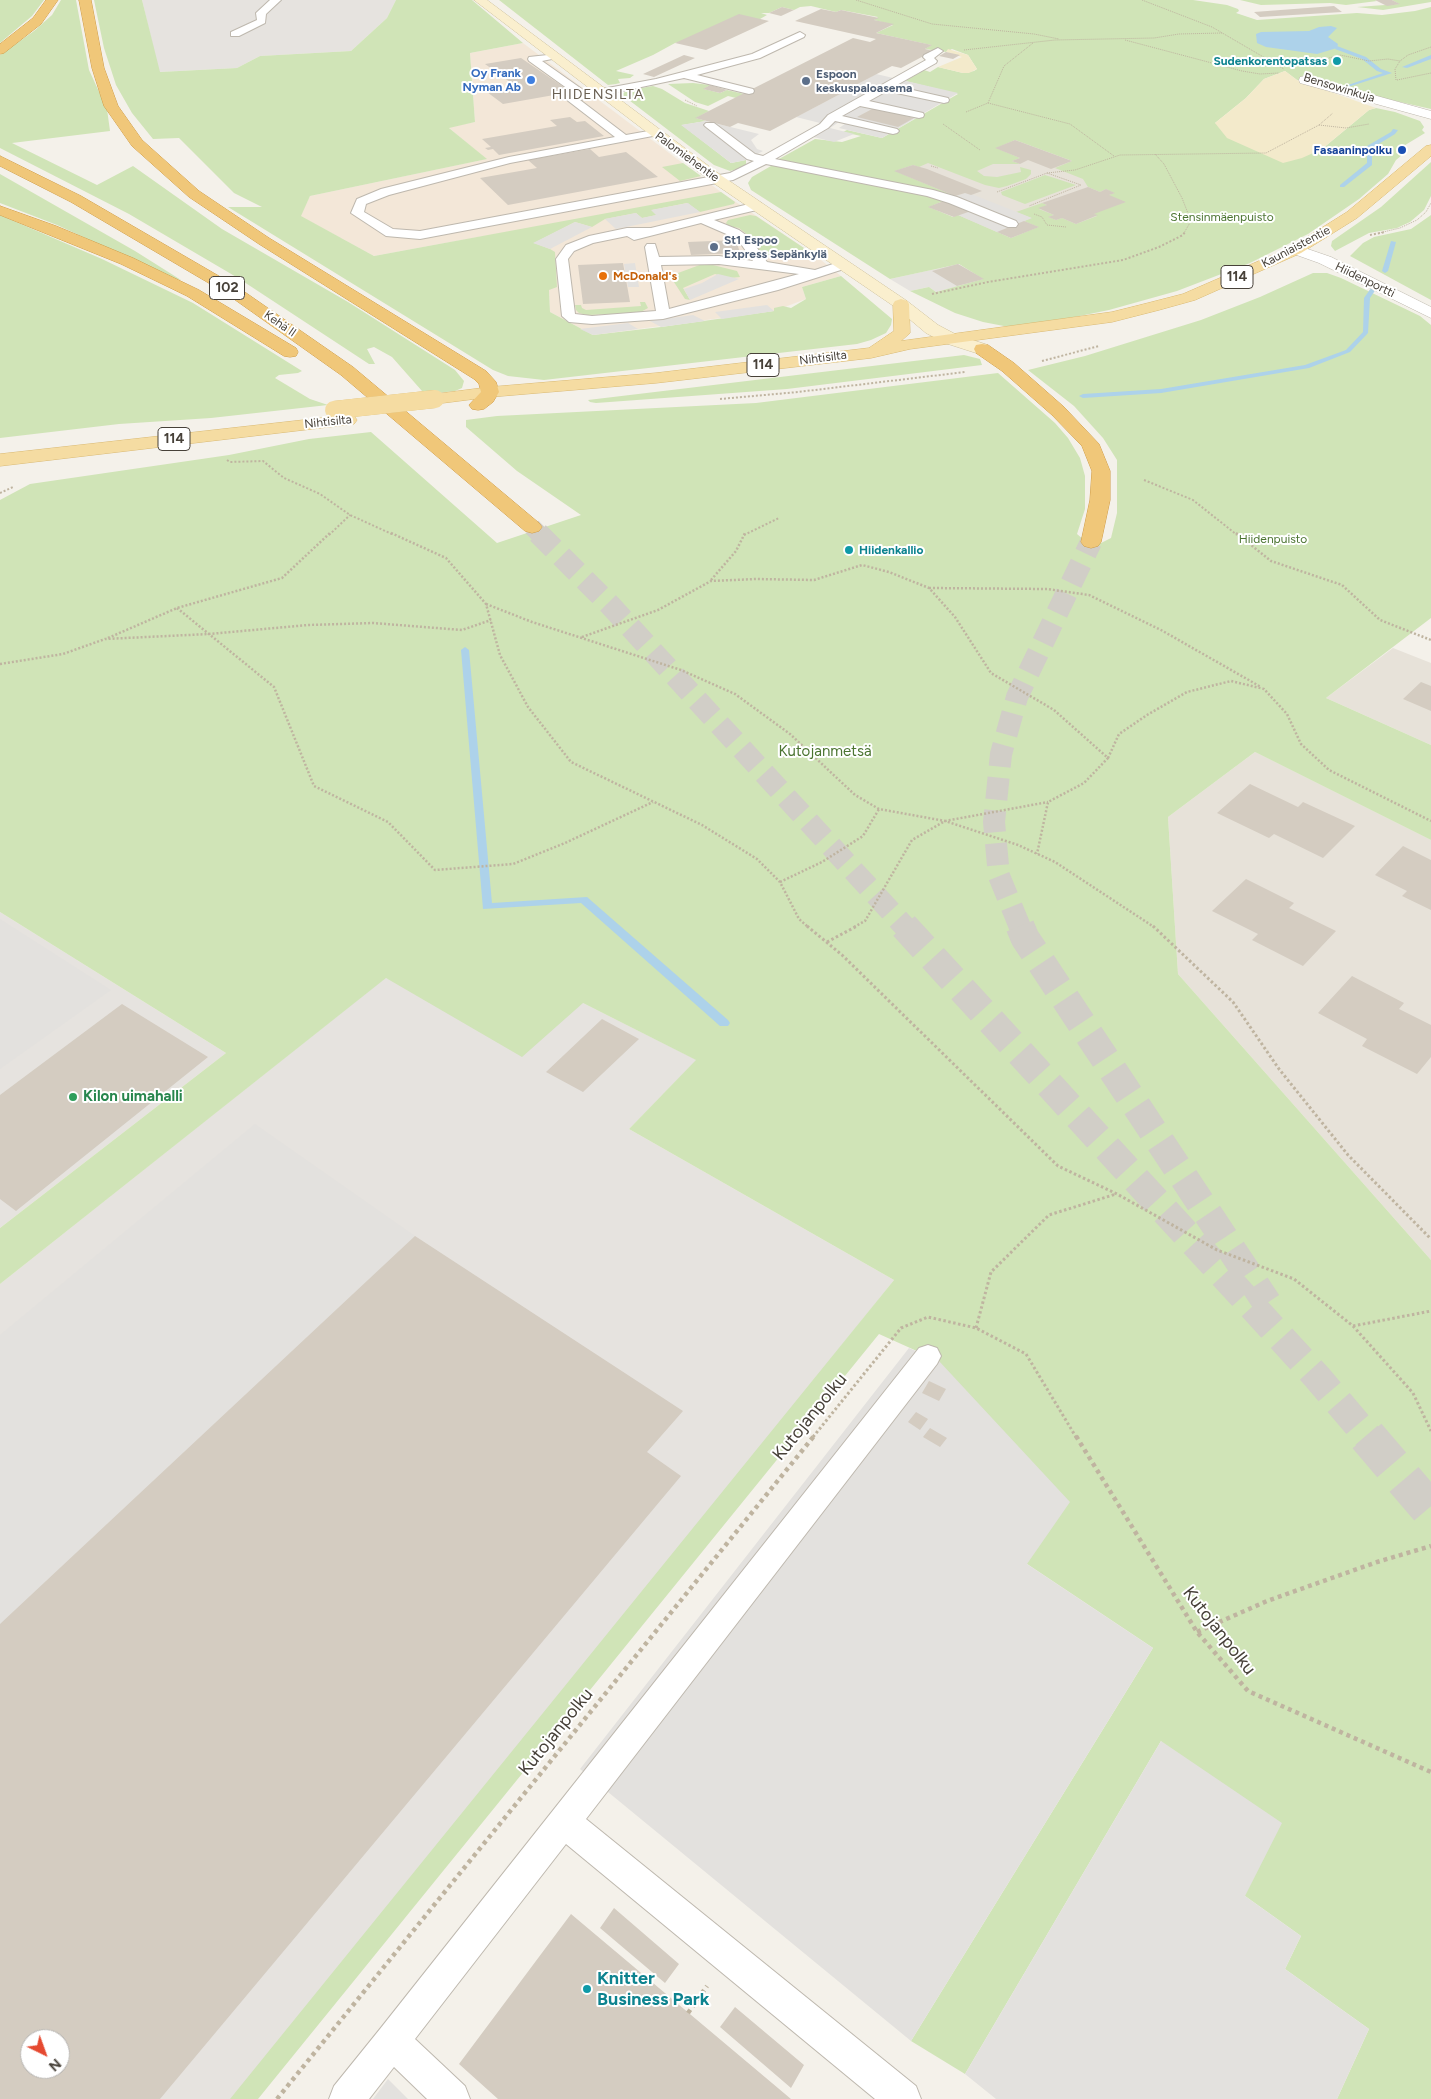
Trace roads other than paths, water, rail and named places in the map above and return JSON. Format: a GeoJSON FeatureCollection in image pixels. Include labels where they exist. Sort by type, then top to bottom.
{"type":"FeatureCollection","features":[{"type":"Feature","properties":{"kind":"highway"},"geometry":{"type":"LineString","coordinates":[[0,50],[37,22],[52,0]]}},
{"type":"Feature","properties":{"kind":"highway"},"geometry":{"type":"LineString","coordinates":[[85,0],[98,68],[111,106],[137,143],[194,194],[264,241],[480,375],[487,382],[490,392],[487,398],[478,406]]}},
{"type":"Feature","properties":{"kind":"highway","name":"Kehä II"},"geometry":{"type":"LineString","coordinates":[[0,160],[84,204],[230,289],[348,370],[532,527]]}},
{"type":"Feature","properties":{"kind":"highway"},"geometry":{"type":"LineString","coordinates":[[0,210],[51,229],[193,293],[304,362]]}},
{"type":"Feature","properties":{"kind":"highway"},"geometry":{"type":"LineString","coordinates":[[978,343],[1058,411],[1090,444],[1101,471],[1100,500],[1091,542]]}},
{"type":"Feature","properties":{"kind":"highway"},"geometry":{"type":"LineString","coordinates":[[319,371],[436,444]]}},
{"type":"Feature","properties":{"kind":"main road","name":"Kauniaistentie"},"geometry":{"type":"LineString","coordinates":[[978,343],[1062,335],[1112,317],[1189,297],[1296,250],[1352,215],[1431,149]]}},
{"type":"Feature","properties":{"kind":"main road"},"geometry":{"type":"LineString","coordinates":[[871,353],[902,332],[900,304]]}},
{"type":"Feature","properties":{"kind":"main road","name":"Nihtisilta"},"geometry":{"type":"LineString","coordinates":[[0,446],[442,404],[490,392],[656,378],[871,353],[910,344],[951,340]]}},
{"type":"Feature","properties":{"kind":"main road","name":"Nihtisilta"},"geometry":{"type":"LineString","coordinates":[[871,353],[917,354],[978,343]]}},
{"type":"Feature","properties":{"kind":"main road","name":"Nihtisilta"},"geometry":{"type":"LineString","coordinates":[[442,404],[478,406],[656,378]]}},
{"type":"Feature","properties":{"kind":"main road","name":"Nihtisilta"},"geometry":{"type":"LineString","coordinates":[[0,460],[341,415]]}},
{"type":"Feature","properties":{"kind":"street","name":"Palomiehentie"},"geometry":{"type":"LineString","coordinates":[[480,0],[717,179],[900,304],[932,329],[951,340],[978,343]]}},
{"type":"Feature","properties":{"kind":"street","name":"Bensowinkuja"},"geometry":{"type":"LineString","coordinates":[[1305,80],[1431,115]]}},
{"type":"Feature","properties":{"kind":"street","name":"Hiidenportti"},"geometry":{"type":"LineString","coordinates":[[1296,250],[1325,260],[1431,313]]}},
{"type":"Feature","properties":{"kind":"street","name":"Palomiehentie"},"geometry":{"type":"LineString","coordinates":[[900,304],[960,327],[978,343]]}},
{"type":"Feature","properties":{"kind":"lane"},"geometry":{"type":"LineString","coordinates":[[235,34],[262,21],[261,13],[276,0]]}},
{"type":"Feature","properties":{"kind":"lane"},"geometry":{"type":"LineString","coordinates":[[623,138],[571,98],[683,75],[756,56],[800,35]]}},
{"type":"Feature","properties":{"kind":"lane"},"geometry":{"type":"LineString","coordinates":[[654,132],[509,160],[385,192],[361,202],[357,213],[390,232],[420,235],[717,179],[743,172],[824,126],[832,117],[932,61],[928,57],[938,51]]}},
{"type":"Feature","properties":{"kind":"lane"},"geometry":{"type":"LineString","coordinates":[[553,56],[533,59],[584,96]]}},
{"type":"Feature","properties":{"kind":"lane"},"geometry":{"type":"LineString","coordinates":[[683,75],[749,91]]}},
{"type":"Feature","properties":{"kind":"lane"},"geometry":{"type":"LineString","coordinates":[[885,87],[944,100]]}},
{"type":"Feature","properties":{"kind":"lane"},"geometry":{"type":"LineString","coordinates":[[859,102],[919,115]]}},
{"type":"Feature","properties":{"kind":"lane"},"geometry":{"type":"LineString","coordinates":[[832,117],[893,131]]}},
{"type":"Feature","properties":{"kind":"lane"},"geometry":{"type":"LineString","coordinates":[[710,125],[751,157],[929,194],[964,204],[1012,224]]}},
{"type":"Feature","properties":{"kind":"lane"},"geometry":{"type":"LineString","coordinates":[[757,206],[647,231],[626,232],[589,240],[570,248],[562,258],[569,316],[574,319],[592,320],[664,316],[842,265]]}},
{"type":"Feature","properties":{"kind":"lane"},"geometry":{"type":"LineString","coordinates":[[701,219],[735,233],[746,241],[762,265]]}},
{"type":"Feature","properties":{"kind":"lane"},"geometry":{"type":"LineString","coordinates":[[647,231],[664,316]]}},
{"type":"Feature","properties":{"kind":"lane"},"geometry":{"type":"LineString","coordinates":[[654,261],[719,260],[819,273]]}},
{"type":"Feature","properties":{"kind":"lane"},"geometry":{"type":"LineString","coordinates":[[347,2099],[928,1356]]}},
{"type":"Feature","properties":{"kind":"lane"},"geometry":{"type":"LineString","coordinates":[[565,1822],[903,2099]]}},
{"type":"Feature","properties":{"kind":"lane"},"geometry":{"type":"LineString","coordinates":[[392,2041],[452,2099]]}},
{"type":"Feature","properties":{"kind":"water"},"geometry":{"type":"Polygon","coordinates":[[[1331,26],[1337,28],[1328,37],[1338,44],[1337,48],[1317,54],[1266,47],[1257,43],[1256,34],[1261,32],[1309,31],[1319,27],[1331,26]]]}},
{"type":"Feature","properties":{"kind":"waterway"},"geometry":{"type":"LineString","coordinates":[[1337,48],[1364,58],[1379,70],[1387,73]]}},
{"type":"Feature","properties":{"kind":"waterway"},"geometry":{"type":"LineString","coordinates":[[1405,67],[1431,57]]}},
{"type":"Feature","properties":{"kind":"waterway"},"geometry":{"type":"LineString","coordinates":[[1350,86],[1389,73]]}},
{"type":"Feature","properties":{"kind":"waterway"},"geometry":{"type":"LineString","coordinates":[[1342,186],[1370,164],[1369,147],[1395,130]]}},
{"type":"Feature","properties":{"kind":"waterway"},"geometry":{"type":"LineString","coordinates":[[1385,271],[1393,242]]}},
{"type":"Feature","properties":{"kind":"waterway"},"geometry":{"type":"LineString","coordinates":[[1083,396],[1161,391],[1307,367],[1348,351],[1366,332],[1367,298],[1373,289]]}},
{"type":"Feature","properties":{"kind":"waterway"},"geometry":{"type":"LineString","coordinates":[[465,650],[487,907],[583,899],[724,1023]]}},
{"type":"Feature","properties":{"kind":"tunnel"},"geometry":{"type":"LineString","coordinates":[[532,527],[610,605],[905,927]]}},
{"type":"Feature","properties":{"kind":"tunnel"},"geometry":{"type":"LineString","coordinates":[[1020,927],[999,876],[994,822],[1001,754],[1017,697],[1091,542]]}},
{"type":"Feature","properties":{"kind":"tunnel"},"geometry":{"type":"LineString","coordinates":[[904,926],[1317,1377],[1368,1437]]}},
{"type":"Feature","properties":{"kind":"tunnel"},"geometry":{"type":"LineString","coordinates":[[1020,926],[1025,938],[1267,1303]]}},
{"type":"Feature","properties":{"kind":"tunnel"},"geometry":{"type":"LineString","coordinates":[[1367,1436],[1431,1511]]}},
{"type":"Feature","properties":{"kind":"place","name":"Sudenkorentopatsas"},"geometry":{"type":"Point","coordinates":[1337,61]}},
{"type":"Feature","properties":{"kind":"place","name":"Oy Frank Nyman Ab"},"geometry":{"type":"Point","coordinates":[531,80]}},
{"type":"Feature","properties":{"kind":"place","name":"Espoon keskuspaloasema"},"geometry":{"type":"Point","coordinates":[806,81]}},
{"type":"Feature","properties":{"kind":"place","name":"Fasaaninpolku"},"geometry":{"type":"Point","coordinates":[1402,150]}},
{"type":"Feature","properties":{"kind":"place","name":"St1 Espoo Express Sepänkylä"},"geometry":{"type":"Point","coordinates":[714,247]}},
{"type":"Feature","properties":{"kind":"place","name":"McDonald's"},"geometry":{"type":"Point","coordinates":[603,276]}},
{"type":"Feature","properties":{"kind":"place","name":"Hiidenkallio"},"geometry":{"type":"Point","coordinates":[849,550]}},
{"type":"Feature","properties":{"kind":"place","name":"Kilon uimahalli"},"geometry":{"type":"Point","coordinates":[73,1097]}},
{"type":"Feature","properties":{"kind":"place","name":"Knitter Business Park"},"geometry":{"type":"Point","coordinates":[587,1989]}},
{"type":"Feature","properties":{"kind":"district","name":"HIIDENSILTA"},"geometry":{"type":"Point","coordinates":[598,95]}},
{"type":"Feature","properties":{"kind":"park label","name":"Stensinmäenpuisto"},"geometry":{"type":"Point","coordinates":[1222,217]}},
{"type":"Feature","properties":{"kind":"park label","name":"Hiidenpuisto"},"geometry":{"type":"Point","coordinates":[1273,539]}},
{"type":"Feature","properties":{"kind":"park label","name":"Kutojanmetsä"},"geometry":{"type":"Point","coordinates":[825,752]}}]}
